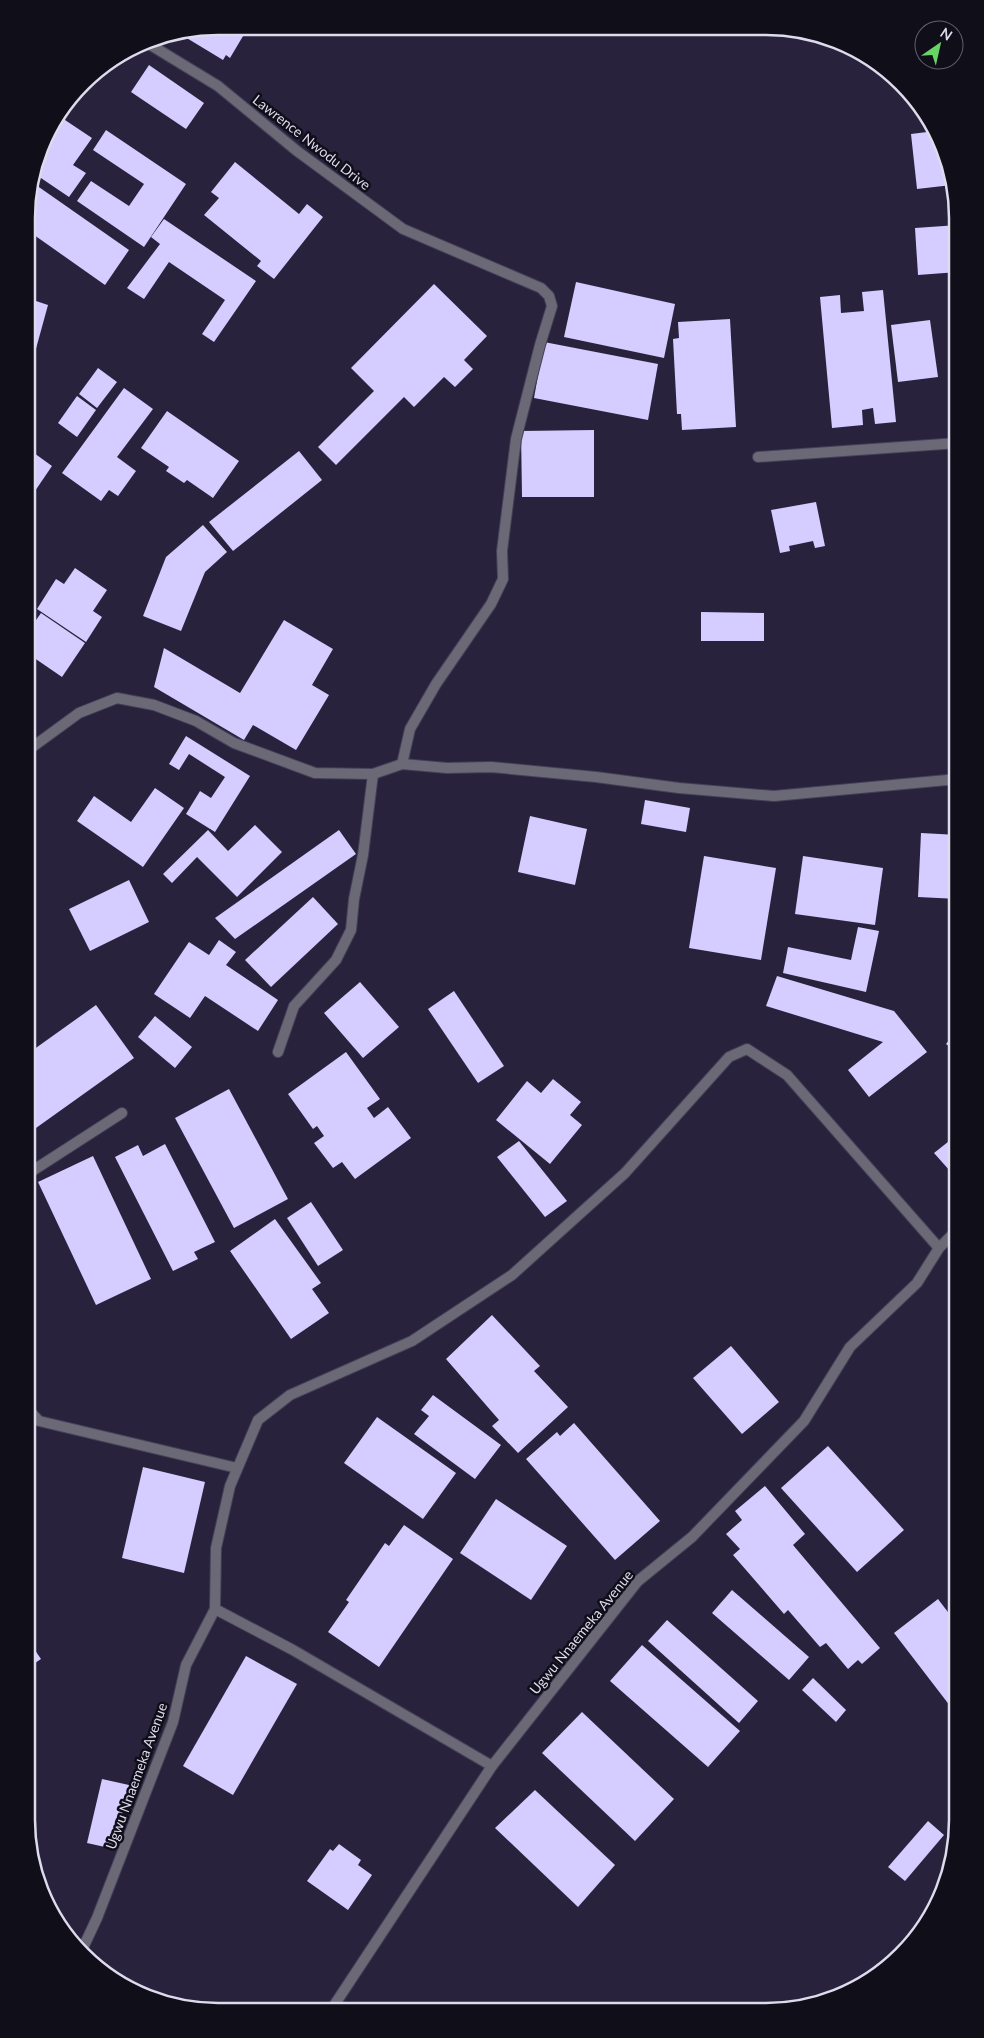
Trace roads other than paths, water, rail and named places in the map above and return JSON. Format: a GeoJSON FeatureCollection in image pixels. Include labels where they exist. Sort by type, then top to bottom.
{"type":"FeatureCollection","features":[{"type":"Feature","properties":{"kind":"street","name":"Lawrence Nwodu Drive"},"geometry":{"type":"LineString","coordinates":[[154,47],[218,86],[297,151],[404,229],[541,288],[549,296],[552,306],[516,439],[502,551],[503,579],[491,604],[436,684],[410,729],[402,764]]}},
{"type":"Feature","properties":{"kind":"street"},"geometry":{"type":"LineString","coordinates":[[758,457],[949,444]]}},
{"type":"Feature","properties":{"kind":"street"},"geometry":{"type":"LineString","coordinates":[[35,745],[79,713],[117,698],[154,705],[196,721],[234,743],[315,773],[373,774],[402,764],[447,768],[491,767],[596,777],[679,788],[774,796],[949,780]]}},
{"type":"Feature","properties":{"kind":"street"},"geometry":{"type":"LineString","coordinates":[[278,1052],[294,1006],[336,960],[351,930],[373,774]]}},
{"type":"Feature","properties":{"kind":"street"},"geometry":{"type":"LineString","coordinates":[[492,1766],[293,1650],[215,1609],[216,1548],[230,1486],[258,1420],[290,1395],[412,1341],[512,1275],[625,1173],[729,1056],[747,1050],[787,1075],[939,1248]]}},
{"type":"Feature","properties":{"kind":"street"},"geometry":{"type":"LineString","coordinates":[[35,1169],[122,1112]]}},
{"type":"Feature","properties":{"kind":"street","name":"Ugwu Nnaemeka Avenue"},"geometry":{"type":"LineString","coordinates":[[337,2003],[492,1766],[638,1581],[692,1537],[804,1421],[850,1347],[917,1283],[939,1248],[949,1238]]}},
{"type":"Feature","properties":{"kind":"street"},"geometry":{"type":"LineString","coordinates":[[35,1417],[39,1421],[237,1468]]}},
{"type":"Feature","properties":{"kind":"street","name":"Ugwu Nnaemeka Avenue"},"geometry":{"type":"LineString","coordinates":[[84,1945],[97,1918],[173,1722],[186,1665],[215,1609]]}}]}
